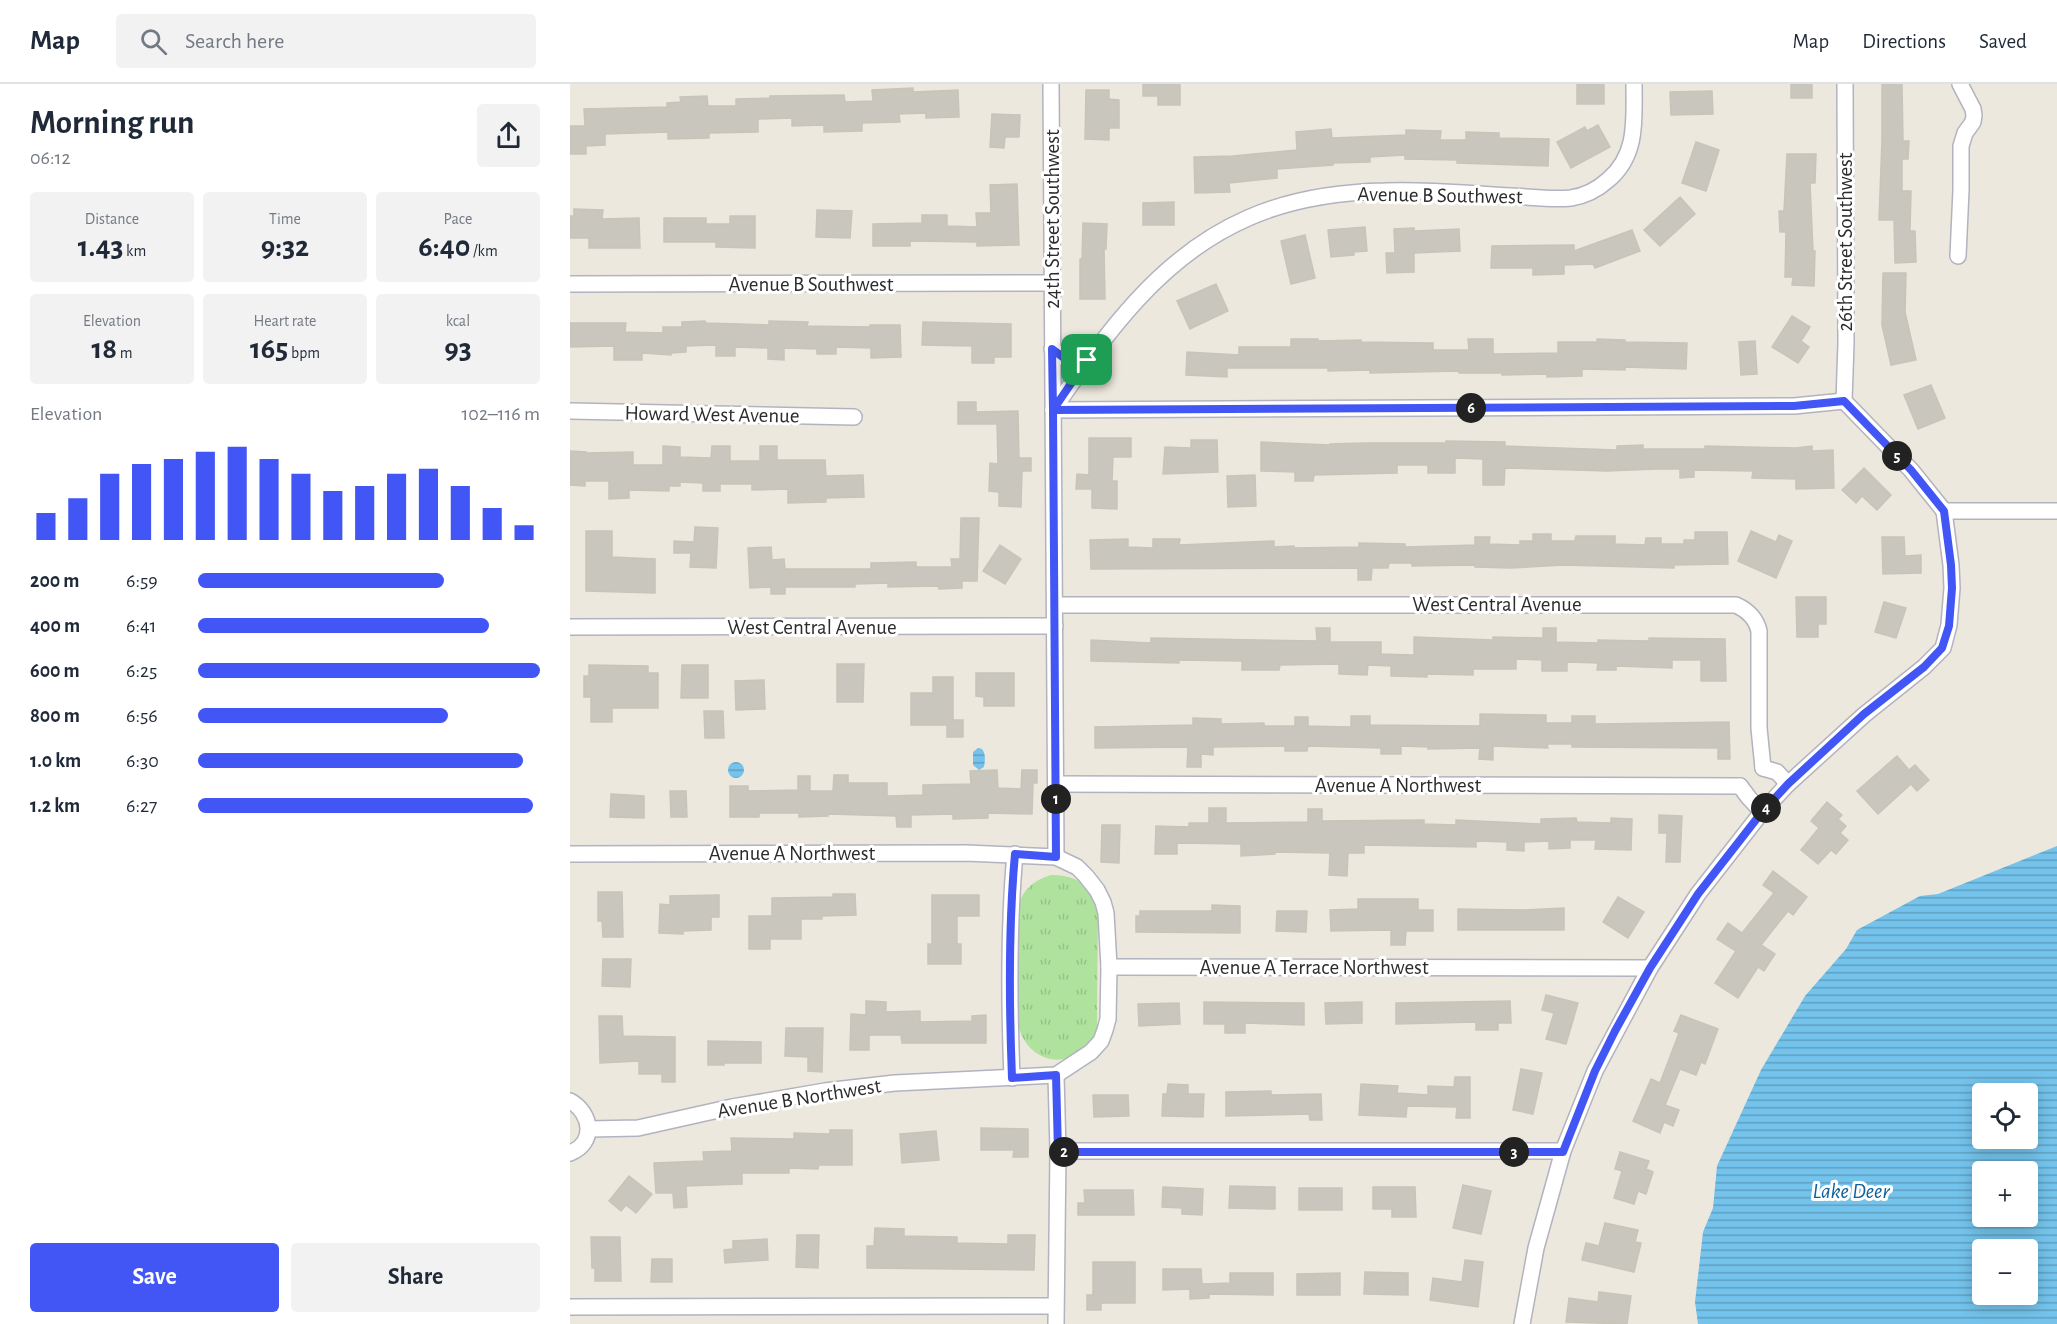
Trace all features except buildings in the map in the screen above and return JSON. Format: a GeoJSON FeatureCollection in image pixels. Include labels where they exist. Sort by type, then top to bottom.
{"type":"FeatureCollection","features":[{"type":"Feature","properties":{"kind":"street","name":"24th Street Southwest"},"geometry":{"type":"LineString","coordinates":[[1051,84],[1056,857]]}},
{"type":"Feature","properties":{"kind":"street","name":"Avenue B Southwest"},"geometry":{"type":"LineString","coordinates":[[1053,410],[1119,318],[1140,296],[1179,260],[1200,245],[1247,219],[1282,206],[1328,195],[1364,192],[1422,191],[1550,198],[1573,197],[1589,192],[1608,180],[1626,159],[1634,134],[1634,84]]}},
{"type":"Feature","properties":{"kind":"street","name":"26th Street Southwest"},"geometry":{"type":"LineString","coordinates":[[1844,401],[1846,343],[1845,84]]}},
{"type":"Feature","properties":{"kind":"street"},"geometry":{"type":"LineString","coordinates":[[1958,256],[1961,146],[1974,115],[1960,84]]}},
{"type":"Feature","properties":{"kind":"street","name":"Avenue B Southwest"},"geometry":{"type":"LineString","coordinates":[[570,284],[1052,283]]}},
{"type":"Feature","properties":{"kind":"street"},"geometry":{"type":"LineString","coordinates":[[1052,349],[1064,358],[1087,360]]}},
{"type":"Feature","properties":{"kind":"street"},"geometry":{"type":"LineString","coordinates":[[1053,410],[1771,406],[1844,401],[1911,470],[1944,511],[1952,588],[1949,626],[1942,648],[1924,667],[1864,714],[1788,784],[1762,812],[1698,894],[1650,968],[1595,1071],[1563,1152],[1536,1248],[1522,1324]]}},
{"type":"Feature","properties":{"kind":"street","name":"Howard West Avenue"},"geometry":{"type":"LineString","coordinates":[[570,411],[854,417]]}},
{"type":"Feature","properties":{"kind":"street"},"geometry":{"type":"LineString","coordinates":[[1944,511],[2057,511]]}},
{"type":"Feature","properties":{"kind":"street","name":"West Central Avenue"},"geometry":{"type":"LineString","coordinates":[[1055,604],[1736,605],[1747,610],[1758,625],[1759,631],[1759,728],[1763,768]]}},
{"type":"Feature","properties":{"kind":"street","name":"West Central Avenue"},"geometry":{"type":"LineString","coordinates":[[570,627],[1054,626]]}},
{"type":"Feature","properties":{"kind":"street"},"geometry":{"type":"LineString","coordinates":[[1762,812],[1740,786],[1763,768],[1777,772],[1788,784]]}},
{"type":"Feature","properties":{"kind":"street","name":"Avenue A Northwest"},"geometry":{"type":"LineString","coordinates":[[1056,784],[1740,786]]}},
{"type":"Feature","properties":{"kind":"street","name":"Avenue A Northwest"},"geometry":{"type":"LineString","coordinates":[[570,854],[966,853],[1056,857]]}},
{"type":"Feature","properties":{"kind":"street"},"geometry":{"type":"LineString","coordinates":[[1012,1078],[1009,1021],[1010,913],[1015,854]]}},
{"type":"Feature","properties":{"kind":"street"},"geometry":{"type":"LineString","coordinates":[[1056,857],[1077,867],[1097,890],[1103,902],[1109,967],[1108,1019],[1101,1041],[1079,1062],[1056,1075],[1058,1152],[1056,1324]]}},
{"type":"Feature","properties":{"kind":"street","name":"Avenue A Terrace Northwest"},"geometry":{"type":"LineString","coordinates":[[1109,967],[1650,968]]}},
{"type":"Feature","properties":{"kind":"street","name":"Avenue B Northwest"},"geometry":{"type":"LineString","coordinates":[[589,1129],[638,1128],[732,1107],[825,1091],[895,1083],[1056,1075]]}},
{"type":"Feature","properties":{"kind":"street"},"geometry":{"type":"LineString","coordinates":[[570,1101],[584,1112],[589,1129],[581,1146],[570,1154]]}},
{"type":"Feature","properties":{"kind":"street"},"geometry":{"type":"LineString","coordinates":[[1058,1152],[1563,1152]]}},
{"type":"Feature","properties":{"kind":"street"},"geometry":{"type":"LineString","coordinates":[[570,1307],[1055,1306]]}},
{"type":"Feature","properties":{"kind":"green space"},"geometry":{"type":"Polygon","coordinates":[[[1051,875],[1069,877],[1083,884],[1093,897],[1098,915],[1097,1029],[1089,1044],[1077,1054],[1065,1059],[1052,1059],[1039,1055],[1029,1046],[1021,1033],[1017,1016],[1016,912],[1028,888],[1038,880],[1051,875]]]}},
{"type":"Feature","properties":{"kind":"water"},"geometry":{"type":"Polygon","coordinates":[[[978,748],[982,749],[985,758],[984,767],[979,770],[973,765],[973,752],[978,748]]]}},
{"type":"Feature","properties":{"kind":"water"},"geometry":{"type":"Polygon","coordinates":[[[733,762],[739,762],[744,770],[742,776],[733,778],[728,773],[728,767],[733,762]]]}},
{"type":"Feature","properties":{"kind":"water","name":"Lake Deer"},"geometry":{"type":"Polygon","coordinates":[[[2057,846],[2057,1324],[1698,1324],[1695,1302],[1703,1232],[1713,1208],[1717,1166],[1761,1070],[1805,996],[1846,949],[1857,930],[1920,896],[1938,894],[2057,846]]]}},
{"type":"Feature","properties":{"kind":"route"},"geometry":{"type":"LineString","coordinates":[[1087,360],[1053,410],[1056,857],[1015,854],[1010,913],[1009,1021],[1012,1078],[1056,1075],[1058,1152],[1563,1152],[1595,1071],[1615,1031],[1650,968],[1698,894],[1762,812],[1788,784],[1864,714],[1924,667],[1942,648],[1949,626],[1952,588],[1944,511],[1911,470],[1844,401],[1794,406],[1053,410],[1052,349],[1070,360],[1087,360]]}}]}
